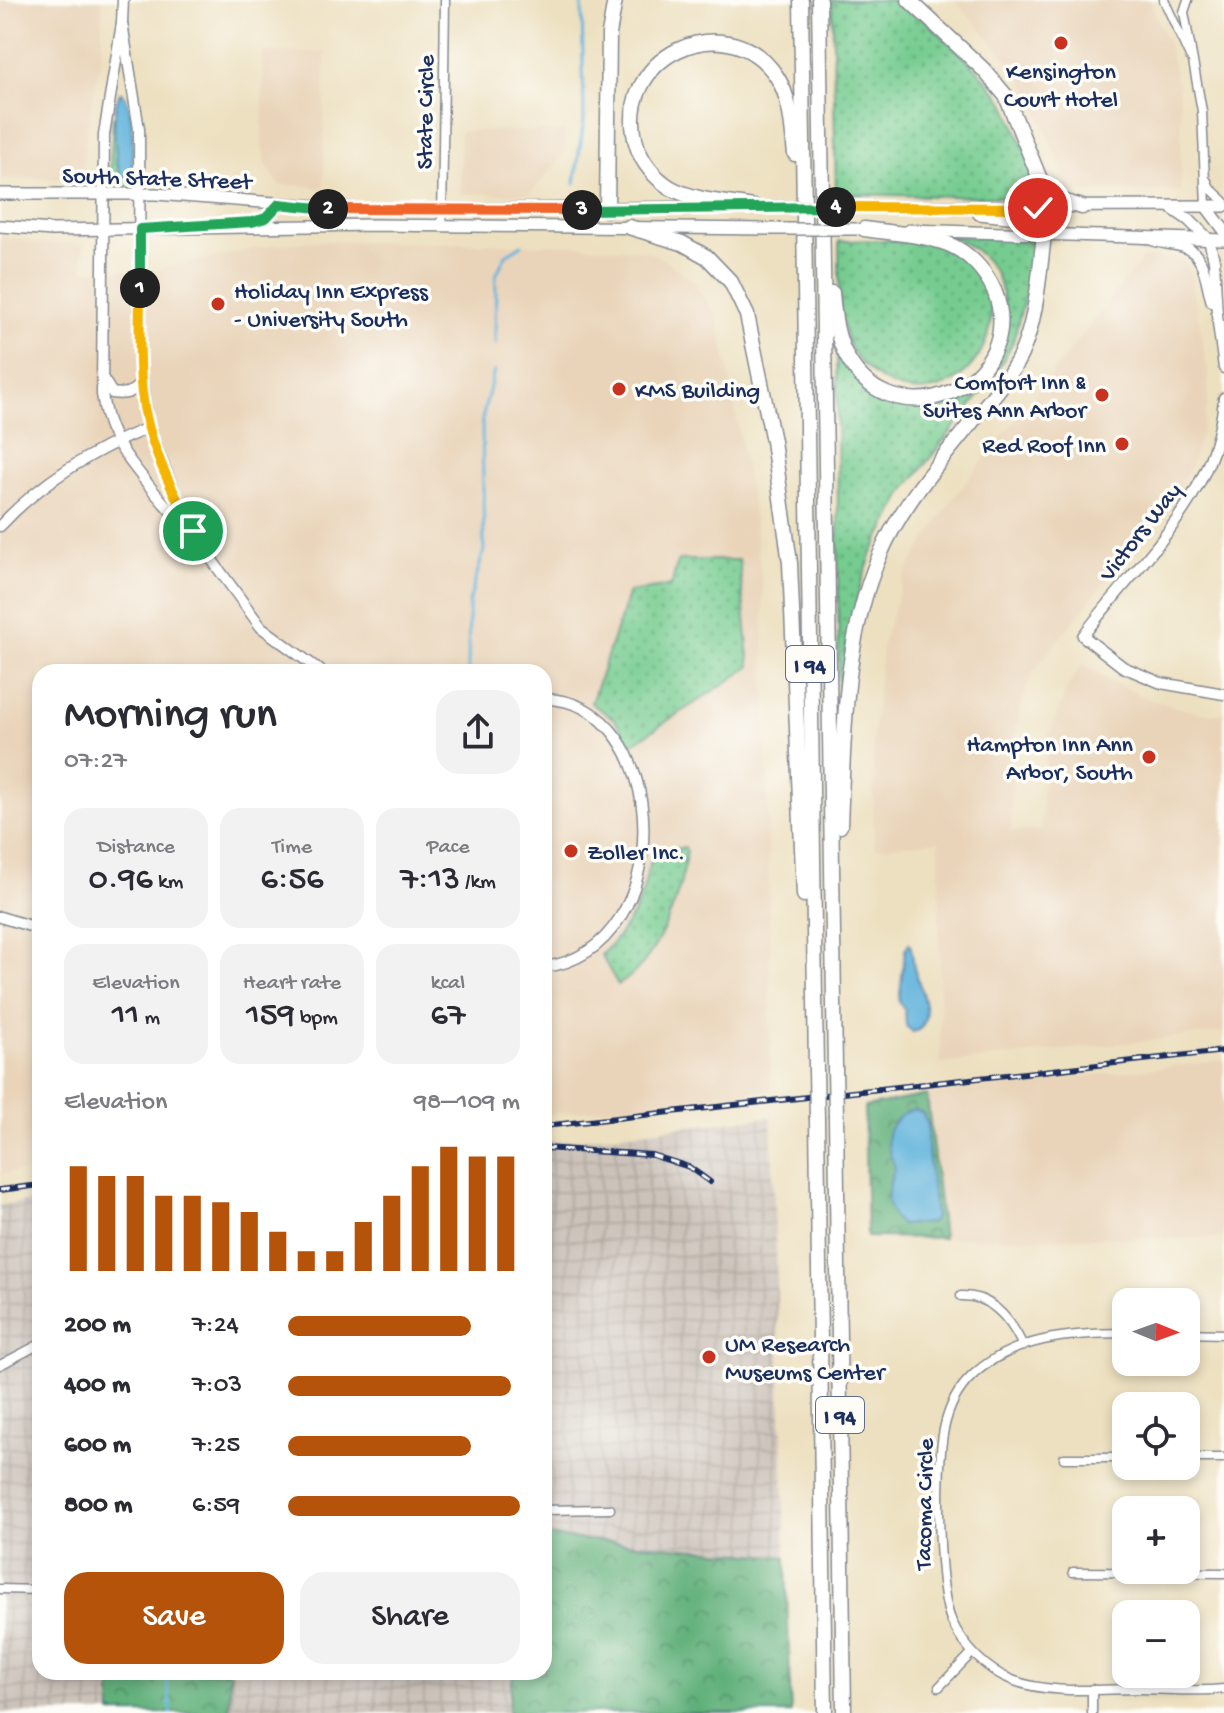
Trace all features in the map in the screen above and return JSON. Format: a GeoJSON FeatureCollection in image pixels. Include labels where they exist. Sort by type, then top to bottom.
{"type":"FeatureCollection","features":[{"type":"Feature","properties":{"kind":"highway"},"geometry":{"type":"LineString","coordinates":[[607,210],[609,49],[615,0]]}},
{"type":"Feature","properties":{"kind":"highway","name":"I 94"},"geometry":{"type":"LineString","coordinates":[[801,0],[825,1713]]}},
{"type":"Feature","properties":{"kind":"highway"},"geometry":{"type":"LineString","coordinates":[[909,0],[984,70],[1006,96],[1046,194],[1082,207]]}},
{"type":"Feature","properties":{"kind":"highway"},"geometry":{"type":"LineString","coordinates":[[819,2],[825,50],[832,295],[839,337],[854,368],[887,393],[913,400],[928,400],[960,389],[983,368],[997,336],[1000,314],[988,277],[962,251],[946,243],[860,229]]}},
{"type":"Feature","properties":{"kind":"highway","name":"I 94"},"geometry":{"type":"LineString","coordinates":[[819,2],[844,1713]]}},
{"type":"Feature","properties":{"kind":"highway"},"geometry":{"type":"LineString","coordinates":[[762,207],[699,198],[670,187],[649,168],[640,153],[632,115],[635,97],[651,69],[675,51],[708,42],[726,43],[754,55],[768,66],[784,92],[803,187]]}},
{"type":"Feature","properties":{"kind":"highway"},"geometry":{"type":"LineString","coordinates":[[629,227],[682,243],[707,257],[731,282],[747,315],[773,441],[787,537],[805,922],[815,972]]}},
{"type":"Feature","properties":{"kind":"highway"},"geometry":{"type":"LineString","coordinates":[[832,890],[840,835],[851,658],[857,622],[869,583],[879,556],[909,502],[990,400],[1021,353],[1033,311],[1044,235]]}},
{"type":"Feature","properties":{"kind":"main road","name":"South State Street"},"geometry":{"type":"LineString","coordinates":[[0,194],[140,195],[356,210],[1224,204]]}},
{"type":"Feature","properties":{"kind":"main road"},"geometry":{"type":"LineString","coordinates":[[184,228],[252,222],[266,218],[279,204]]}},
{"type":"Feature","properties":{"kind":"main road"},"geometry":{"type":"LineString","coordinates":[[1168,206],[1189,220],[1209,240]]}},
{"type":"Feature","properties":{"kind":"main road"},"geometry":{"type":"LineString","coordinates":[[1206,206],[1224,230]]}},
{"type":"Feature","properties":{"kind":"main road"},"geometry":{"type":"LineString","coordinates":[[940,208],[1027,219],[1044,235]]}},
{"type":"Feature","properties":{"kind":"main road"},"geometry":{"type":"LineString","coordinates":[[607,210],[610,216],[629,227]]}},
{"type":"Feature","properties":{"kind":"main road","name":"South State Street"},"geometry":{"type":"LineString","coordinates":[[0,226],[52,230],[442,225],[958,230],[1224,240]]}},
{"type":"Feature","properties":{"kind":"street"},"geometry":{"type":"LineString","coordinates":[[123,0],[104,135],[101,375],[105,412],[116,441],[173,515],[193,531]]}},
{"type":"Feature","properties":{"kind":"street","name":"State Circle"},"geometry":{"type":"LineString","coordinates":[[442,225],[445,0]]}},
{"type":"Feature","properties":{"kind":"street"},"geometry":{"type":"LineString","coordinates":[[1164,0],[1195,66]]}},
{"type":"Feature","properties":{"kind":"street"},"geometry":{"type":"LineString","coordinates":[[1188,0],[1184,12],[1202,111],[1206,206]]}},
{"type":"Feature","properties":{"kind":"street"},"geometry":{"type":"LineString","coordinates":[[122,23],[139,129],[141,383],[148,428],[162,467],[193,531],[261,627],[311,664]]}},
{"type":"Feature","properties":{"kind":"street"},"geometry":{"type":"LineString","coordinates":[[111,92],[117,86],[127,89],[133,119],[139,129]]}},
{"type":"Feature","properties":{"kind":"street"},"geometry":{"type":"LineString","coordinates":[[1204,173],[1210,188],[1224,204]]}},
{"type":"Feature","properties":{"kind":"street"},"geometry":{"type":"LineString","coordinates":[[479,211],[480,226]]}},
{"type":"Feature","properties":{"kind":"street"},"geometry":{"type":"LineString","coordinates":[[1146,238],[1184,247],[1197,255],[1217,315]]}},
{"type":"Feature","properties":{"kind":"street"},"geometry":{"type":"LineString","coordinates":[[1209,240],[1214,260],[1224,368]]}},
{"type":"Feature","properties":{"kind":"street"},"geometry":{"type":"LineString","coordinates":[[1214,260],[1224,240]]}},
{"type":"Feature","properties":{"kind":"street"},"geometry":{"type":"LineString","coordinates":[[101,375],[112,393],[134,391],[141,383]]}},
{"type":"Feature","properties":{"kind":"street","name":"Victors Way"},"geometry":{"type":"LineString","coordinates":[[1224,398],[1217,447],[1193,498],[1083,636],[1123,667],[1161,683],[1224,694]]}},
{"type":"Feature","properties":{"kind":"street"},"geometry":{"type":"LineString","coordinates":[[0,526],[43,486],[116,441],[148,428]]}},
{"type":"Feature","properties":{"kind":"street"},"geometry":{"type":"LineString","coordinates":[[552,700],[569,702],[582,708],[600,719],[613,735],[626,756],[641,794],[645,843],[639,876],[626,908],[611,931],[592,949],[572,960],[552,965]]}},
{"type":"Feature","properties":{"kind":"street"},"geometry":{"type":"LineString","coordinates":[[0,917],[32,927]]}},
{"type":"Feature","properties":{"kind":"street"},"geometry":{"type":"LineString","coordinates":[[961,1296],[974,1296],[990,1303],[1015,1329],[1023,1346]]}},
{"type":"Feature","properties":{"kind":"street"},"geometry":{"type":"LineString","coordinates":[[1200,1333],[1224,1334]]}},
{"type":"Feature","properties":{"kind":"street","name":"Tacoma Circle"},"geometry":{"type":"LineString","coordinates":[[1112,1334],[1070,1335],[1023,1346],[995,1358],[971,1376],[957,1394],[944,1429],[940,1452],[942,1577],[950,1615],[972,1653],[1011,1680],[1060,1689],[1224,1689]]}},
{"type":"Feature","properties":{"kind":"street"},"geometry":{"type":"LineString","coordinates":[[0,1365],[32,1348]]}},
{"type":"Feature","properties":{"kind":"street"},"geometry":{"type":"LineString","coordinates":[[1064,1458],[1112,1458]]}},
{"type":"Feature","properties":{"kind":"street"},"geometry":{"type":"LineString","coordinates":[[1200,1458],[1224,1458]]}},
{"type":"Feature","properties":{"kind":"street"},"geometry":{"type":"LineString","coordinates":[[552,1510],[610,1509]]}},
{"type":"Feature","properties":{"kind":"street"},"geometry":{"type":"LineString","coordinates":[[1073,1572],[1224,1573]]}},
{"type":"Feature","properties":{"kind":"street"},"geometry":{"type":"LineString","coordinates":[[0,1589],[32,1590]]}},
{"type":"Feature","properties":{"kind":"street"},"geometry":{"type":"LineString","coordinates":[[939,1687],[972,1653]]}},
{"type":"Feature","properties":{"kind":"street"},"geometry":{"type":"LineString","coordinates":[[1092,1689],[1092,1713]]}},
{"type":"Feature","properties":{"kind":"shaded area"},"geometry":{"type":"Polygon","coordinates":[[[0,0],[102,0],[102,54],[86,130],[81,179],[0,178],[0,0]]]}},
{"type":"Feature","properties":{"kind":"shaded area"},"geometry":{"type":"Polygon","coordinates":[[[954,0],[1150,0],[1168,45],[1178,86],[1181,191],[1070,192],[1035,104],[1015,67],[954,0]]]}},
{"type":"Feature","properties":{"kind":"shaded area"},"geometry":{"type":"Polygon","coordinates":[[[263,52],[325,52],[324,189],[279,185],[267,166],[262,145],[263,52]]]}},
{"type":"Feature","properties":{"kind":"shaded area"},"geometry":{"type":"Polygon","coordinates":[[[460,131],[564,131],[564,155],[530,194],[460,194],[460,131]]]}},
{"type":"Feature","properties":{"kind":"shaded area"},"geometry":{"type":"Polygon","coordinates":[[[0,235],[38,243],[83,244],[83,270],[150,271],[272,245],[313,241],[574,245],[646,251],[666,260],[693,281],[716,314],[752,503],[763,590],[771,1090],[552,1114],[552,664],[32,664],[32,1171],[0,1174],[0,235]]]}},
{"type":"Feature","properties":{"kind":"shaded area"},"geometry":{"type":"Polygon","coordinates":[[[1143,258],[1179,259],[1184,261],[1190,273],[1208,372],[1204,423],[1192,463],[1180,488],[1033,672],[1023,698],[1013,742],[1011,831],[1042,830],[1048,738],[1068,686],[1083,663],[1111,682],[1154,701],[1199,713],[1224,714],[1224,1032],[940,1064],[939,841],[874,848],[873,734],[883,642],[905,574],[950,502],[1143,258]]]}},
{"type":"Feature","properties":{"kind":"shaded area"},"geometry":{"type":"Polygon","coordinates":[[[1224,1060],[1224,1238],[943,1238],[927,1095],[1224,1060]]]}},
{"type":"Feature","properties":{"kind":"shaded area"},"geometry":{"type":"Polygon","coordinates":[[[771,1117],[791,1713],[0,1713],[0,1205],[32,1201],[32,1680],[552,1680],[552,1142],[771,1117]]]}},
{"type":"Feature","properties":{"kind":"green space"},"geometry":{"type":"Polygon","coordinates":[[[832,0],[904,0],[979,71],[1006,104],[1044,198],[836,194],[832,0]]]}},
{"type":"Feature","properties":{"kind":"green space"},"geometry":{"type":"Polygon","coordinates":[[[113,116],[117,163],[122,177],[132,176],[130,191],[109,188],[113,116]]]}},
{"type":"Feature","properties":{"kind":"green space"},"geometry":{"type":"Polygon","coordinates":[[[948,236],[1033,240],[1027,288],[1013,342],[994,377],[905,490],[872,553],[846,647],[839,731],[837,346],[875,390],[900,404],[920,405],[940,401],[972,387],[986,372],[994,357],[1003,325],[1002,292],[988,262],[972,248],[948,236]]]}},
{"type":"Feature","properties":{"kind":"green space"},"geometry":{"type":"Polygon","coordinates":[[[839,241],[929,243],[954,252],[967,262],[989,298],[991,315],[983,347],[962,375],[948,384],[916,391],[882,380],[862,364],[851,349],[842,319],[839,241]]]}},
{"type":"Feature","properties":{"kind":"green space"},"geometry":{"type":"Polygon","coordinates":[[[678,560],[739,560],[750,667],[632,744],[614,719],[591,703],[629,592],[671,586],[678,560]]]}},
{"type":"Feature","properties":{"kind":"green space"},"geometry":{"type":"Polygon","coordinates":[[[685,848],[687,851],[679,887],[656,944],[645,961],[618,985],[601,955],[623,930],[635,909],[658,849],[685,848]]]}},
{"type":"Feature","properties":{"kind":"green space"},"geometry":{"type":"Polygon","coordinates":[[[927,1095],[943,1238],[867,1237],[864,1107],[927,1095]]]}},
{"type":"Feature","properties":{"kind":"green space"},"geometry":{"type":"Polygon","coordinates":[[[552,1537],[786,1557],[791,1713],[508,1713],[512,1680],[552,1680],[552,1537]]]}},
{"type":"Feature","properties":{"kind":"green space"},"geometry":{"type":"Polygon","coordinates":[[[111,1680],[230,1680],[229,1713],[111,1713],[111,1680]]]}},
{"type":"Feature","properties":{"kind":"water"},"geometry":{"type":"Polygon","coordinates":[[[121,92],[132,119],[133,144],[132,176],[122,177],[115,134],[116,108],[121,92]]]}},
{"type":"Feature","properties":{"kind":"water"},"geometry":{"type":"Polygon","coordinates":[[[909,943],[926,1013],[920,1028],[913,1032],[906,1026],[905,1011],[899,1002],[905,950],[909,943]]]}},
{"type":"Feature","properties":{"kind":"water"},"geometry":{"type":"Polygon","coordinates":[[[912,1110],[922,1112],[928,1125],[935,1218],[931,1223],[901,1225],[889,1206],[888,1191],[895,1169],[888,1137],[896,1120],[912,1110]]]}},
{"type":"Feature","properties":{"kind":"waterway"},"geometry":{"type":"LineString","coordinates":[[575,183],[584,119],[582,0]]}},
{"type":"Feature","properties":{"kind":"waterway"},"geometry":{"type":"LineString","coordinates":[[495,344],[496,275],[506,255],[522,245]]}},
{"type":"Feature","properties":{"kind":"waterway"},"geometry":{"type":"LineString","coordinates":[[468,664],[469,602],[484,550],[482,419],[494,371]]}},
{"type":"Feature","properties":{"kind":"waterway"},"geometry":{"type":"LineString","coordinates":[[167,1680],[171,1713]]}},
{"type":"Feature","properties":{"kind":"railway"},"geometry":{"type":"LineString","coordinates":[[552,1125],[1224,1051]]}},
{"type":"Feature","properties":{"kind":"railway"},"geometry":{"type":"LineString","coordinates":[[552,1149],[652,1155],[689,1167],[710,1182]]}},
{"type":"Feature","properties":{"kind":"railway"},"geometry":{"type":"LineString","coordinates":[[0,1190],[32,1186]]}},
{"type":"Feature","properties":{"kind":"place","name":"Kensington Court Hotel"},"geometry":{"type":"Point","coordinates":[1061,43]}},
{"type":"Feature","properties":{"kind":"place","name":"Holiday Inn Express - University South"},"geometry":{"type":"Point","coordinates":[218,304]}},
{"type":"Feature","properties":{"kind":"place","name":"KMS Building"},"geometry":{"type":"Point","coordinates":[619,389]}},
{"type":"Feature","properties":{"kind":"place","name":"Comfort Inn & Suites Ann Arbor"},"geometry":{"type":"Point","coordinates":[1102,395]}},
{"type":"Feature","properties":{"kind":"place","name":"Red Roof Inn"},"geometry":{"type":"Point","coordinates":[1122,444]}},
{"type":"Feature","properties":{"kind":"place","name":"Hampton Inn Ann Arbor, South"},"geometry":{"type":"Point","coordinates":[1149,757]}},
{"type":"Feature","properties":{"kind":"place","name":"Zoller Inc."},"geometry":{"type":"Point","coordinates":[571,851]}},
{"type":"Feature","properties":{"kind":"place","name":"UM Research Museums Center"},"geometry":{"type":"Point","coordinates":[709,1357]}},
{"type":"Feature","properties":{"kind":"route"},"geometry":{"type":"LineString","coordinates":[[193,531],[162,467],[148,428],[142,395],[140,229],[252,222],[266,218],[279,204],[326,209],[479,211],[716,207],[1038,208]]}}]}
